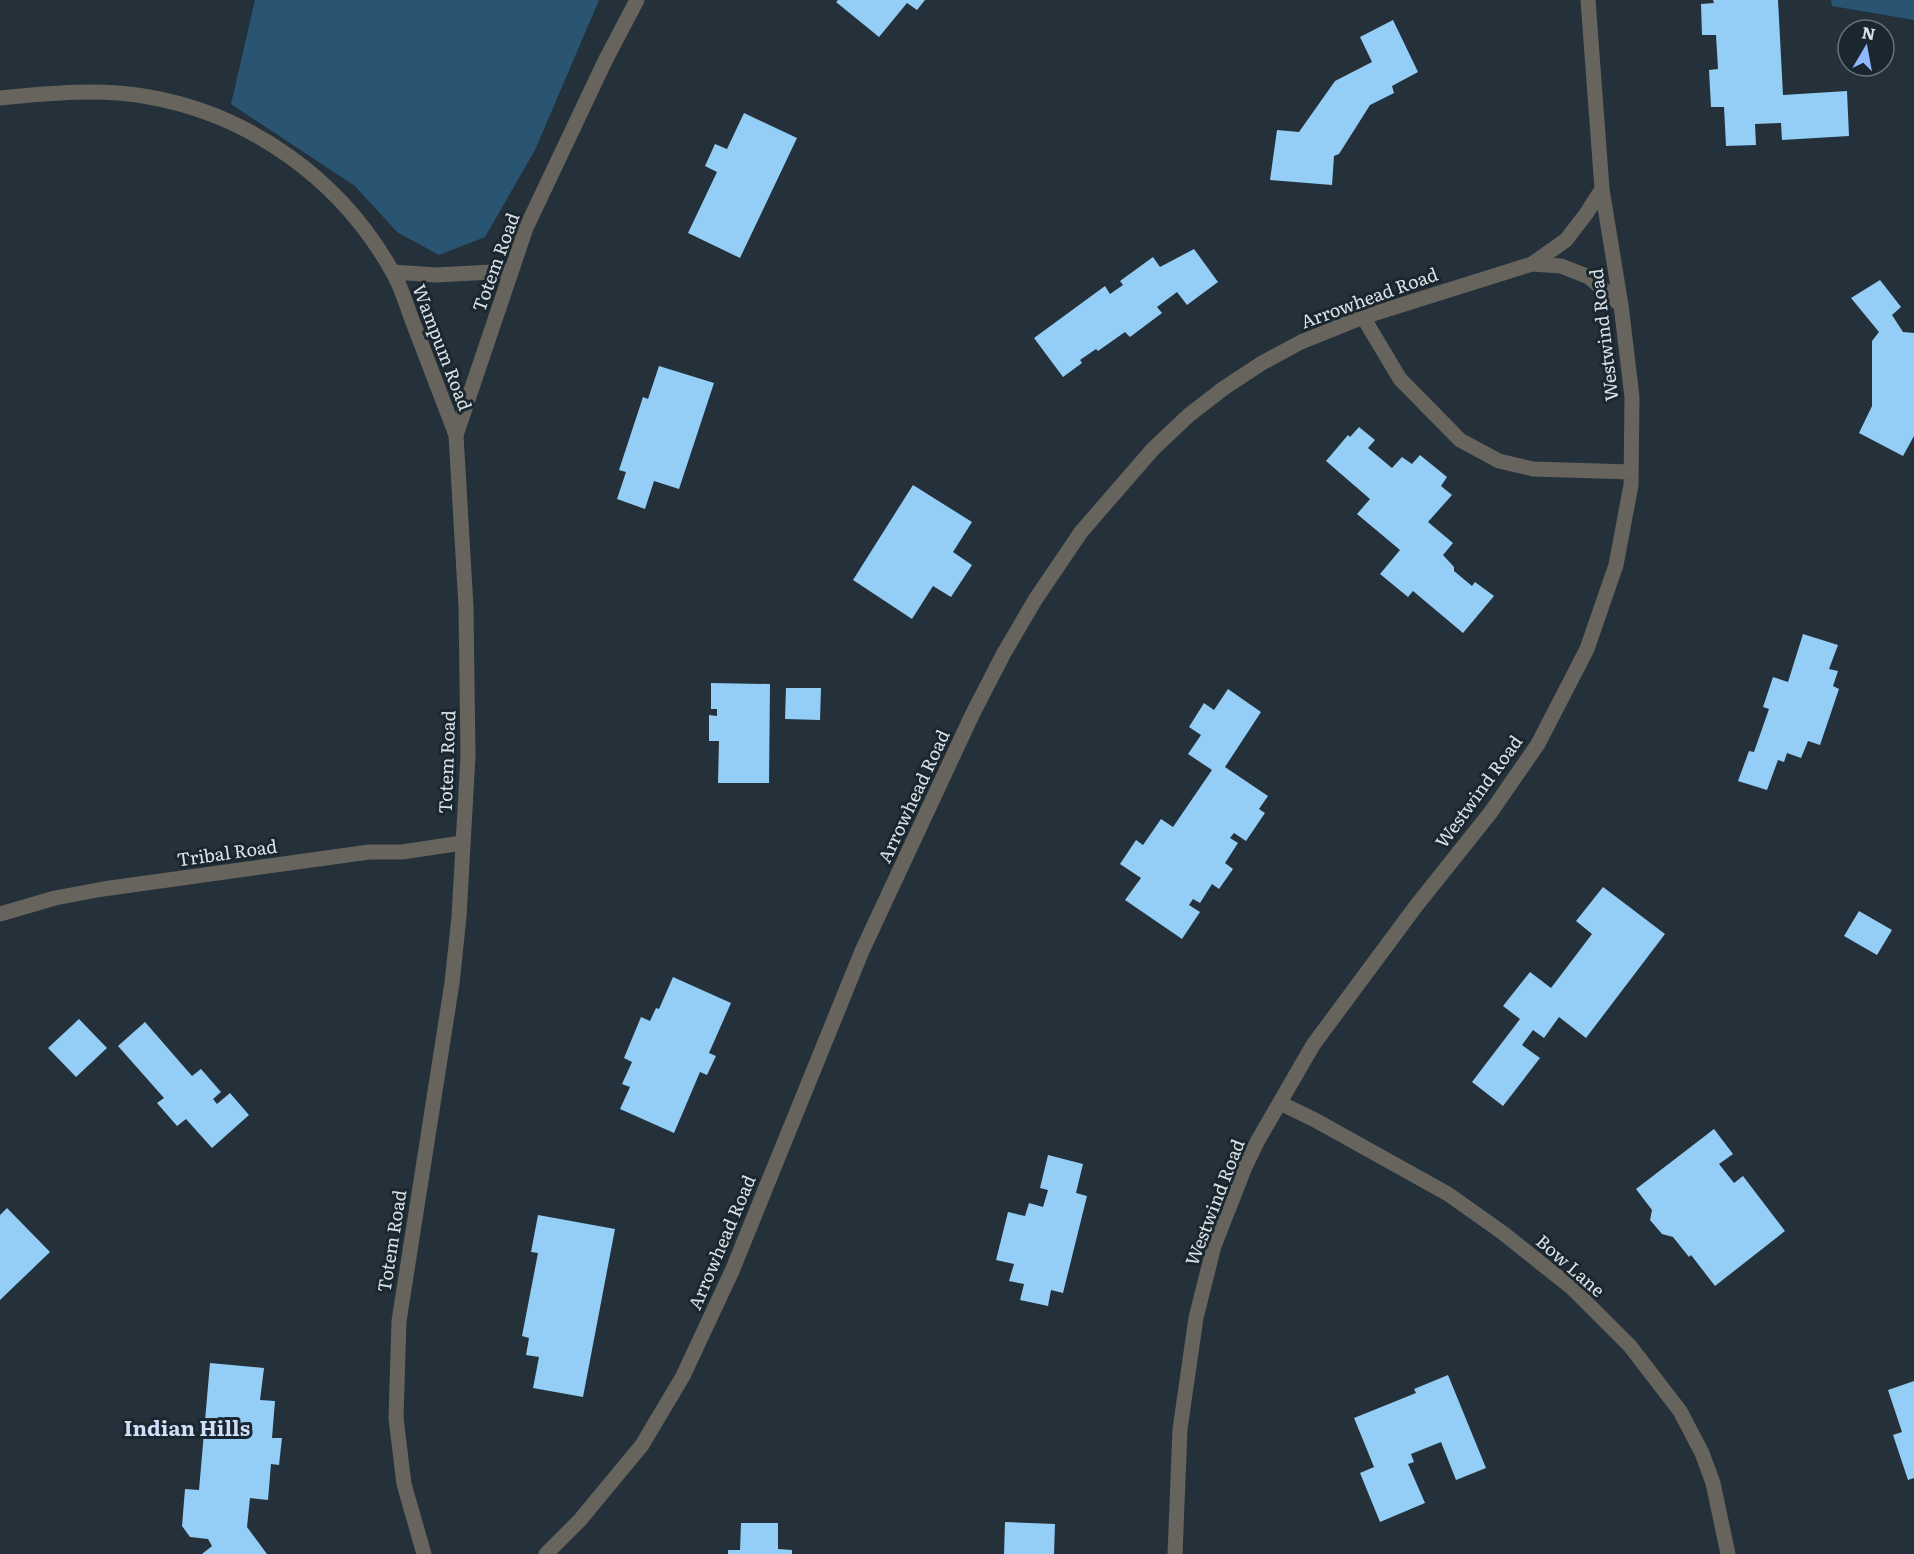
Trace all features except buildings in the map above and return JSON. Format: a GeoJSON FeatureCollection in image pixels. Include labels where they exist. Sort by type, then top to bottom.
{"type":"FeatureCollection","features":[{"type":"Feature","properties":{"kind":"street","name":"Totem Road"},"geometry":{"type":"LineString","coordinates":[[424,1554],[404,1484],[398,1429],[399,1321],[452,983],[459,917],[468,756],[466,607],[456,435],[526,228],[605,61],[637,0]]}},
{"type":"Feature","properties":{"kind":"street","name":"Westwind Road"},"geometry":{"type":"LineString","coordinates":[[1175,1554],[1180,1429],[1196,1318],[1214,1246],[1245,1167],[1313,1045],[1416,906],[1491,812],[1538,744],[1587,649],[1616,566],[1631,472],[1632,397],[1622,305],[1602,189],[1588,0]]}},
{"type":"Feature","properties":{"kind":"street","name":"Wampum Road"},"geometry":{"type":"LineString","coordinates":[[0,98],[59,92],[111,93],[148,97],[183,105],[237,125],[300,163],[351,213],[393,272],[456,435]]}},
{"type":"Feature","properties":{"kind":"street","name":"Arrowhead Road"},"geometry":{"type":"LineString","coordinates":[[546,1554],[580,1520],[642,1445],[683,1376],[732,1271],[862,951],[973,712],[1035,600],[1081,532],[1153,449],[1189,415],[1224,388],[1262,363],[1301,342],[1363,316],[1532,264],[1566,240],[1602,189]]}},
{"type":"Feature","properties":{"kind":"street","name":"Arrowhead Road"},"geometry":{"type":"LineString","coordinates":[[1532,264],[1561,266],[1589,277],[1622,305]]}},
{"type":"Feature","properties":{"kind":"street","name":"Wampum Road"},"geometry":{"type":"LineString","coordinates":[[393,272],[436,275],[512,272]]}},
{"type":"Feature","properties":{"kind":"street"},"geometry":{"type":"LineString","coordinates":[[1363,316],[1400,379],[1460,440],[1499,461],[1533,469],[1631,472]]}},
{"type":"Feature","properties":{"kind":"street","name":"Tribal Road"},"geometry":{"type":"LineString","coordinates":[[0,914],[55,898],[103,889],[369,852],[402,852],[462,843]]}},
{"type":"Feature","properties":{"kind":"street","name":"Bow Lane"},"geometry":{"type":"LineString","coordinates":[[1280,1103],[1316,1120],[1448,1194],[1503,1233],[1572,1288],[1630,1346],[1680,1411],[1702,1453],[1713,1484],[1728,1554]]}},
{"type":"Feature","properties":{"kind":"shaded area"},"geometry":{"type":"Polygon","coordinates":[[[255,0],[599,0],[535,150],[485,237],[439,255],[397,232],[355,186],[231,104],[255,0]]]}},
{"type":"Feature","properties":{"kind":"shaded area"},"geometry":{"type":"Polygon","coordinates":[[[1831,0],[1914,0],[1914,20],[1832,6],[1831,0]]]}},
{"type":"Feature","properties":{"kind":"district","name":"Indian Hills"},"geometry":{"type":"Point","coordinates":[187,1426]}}]}
